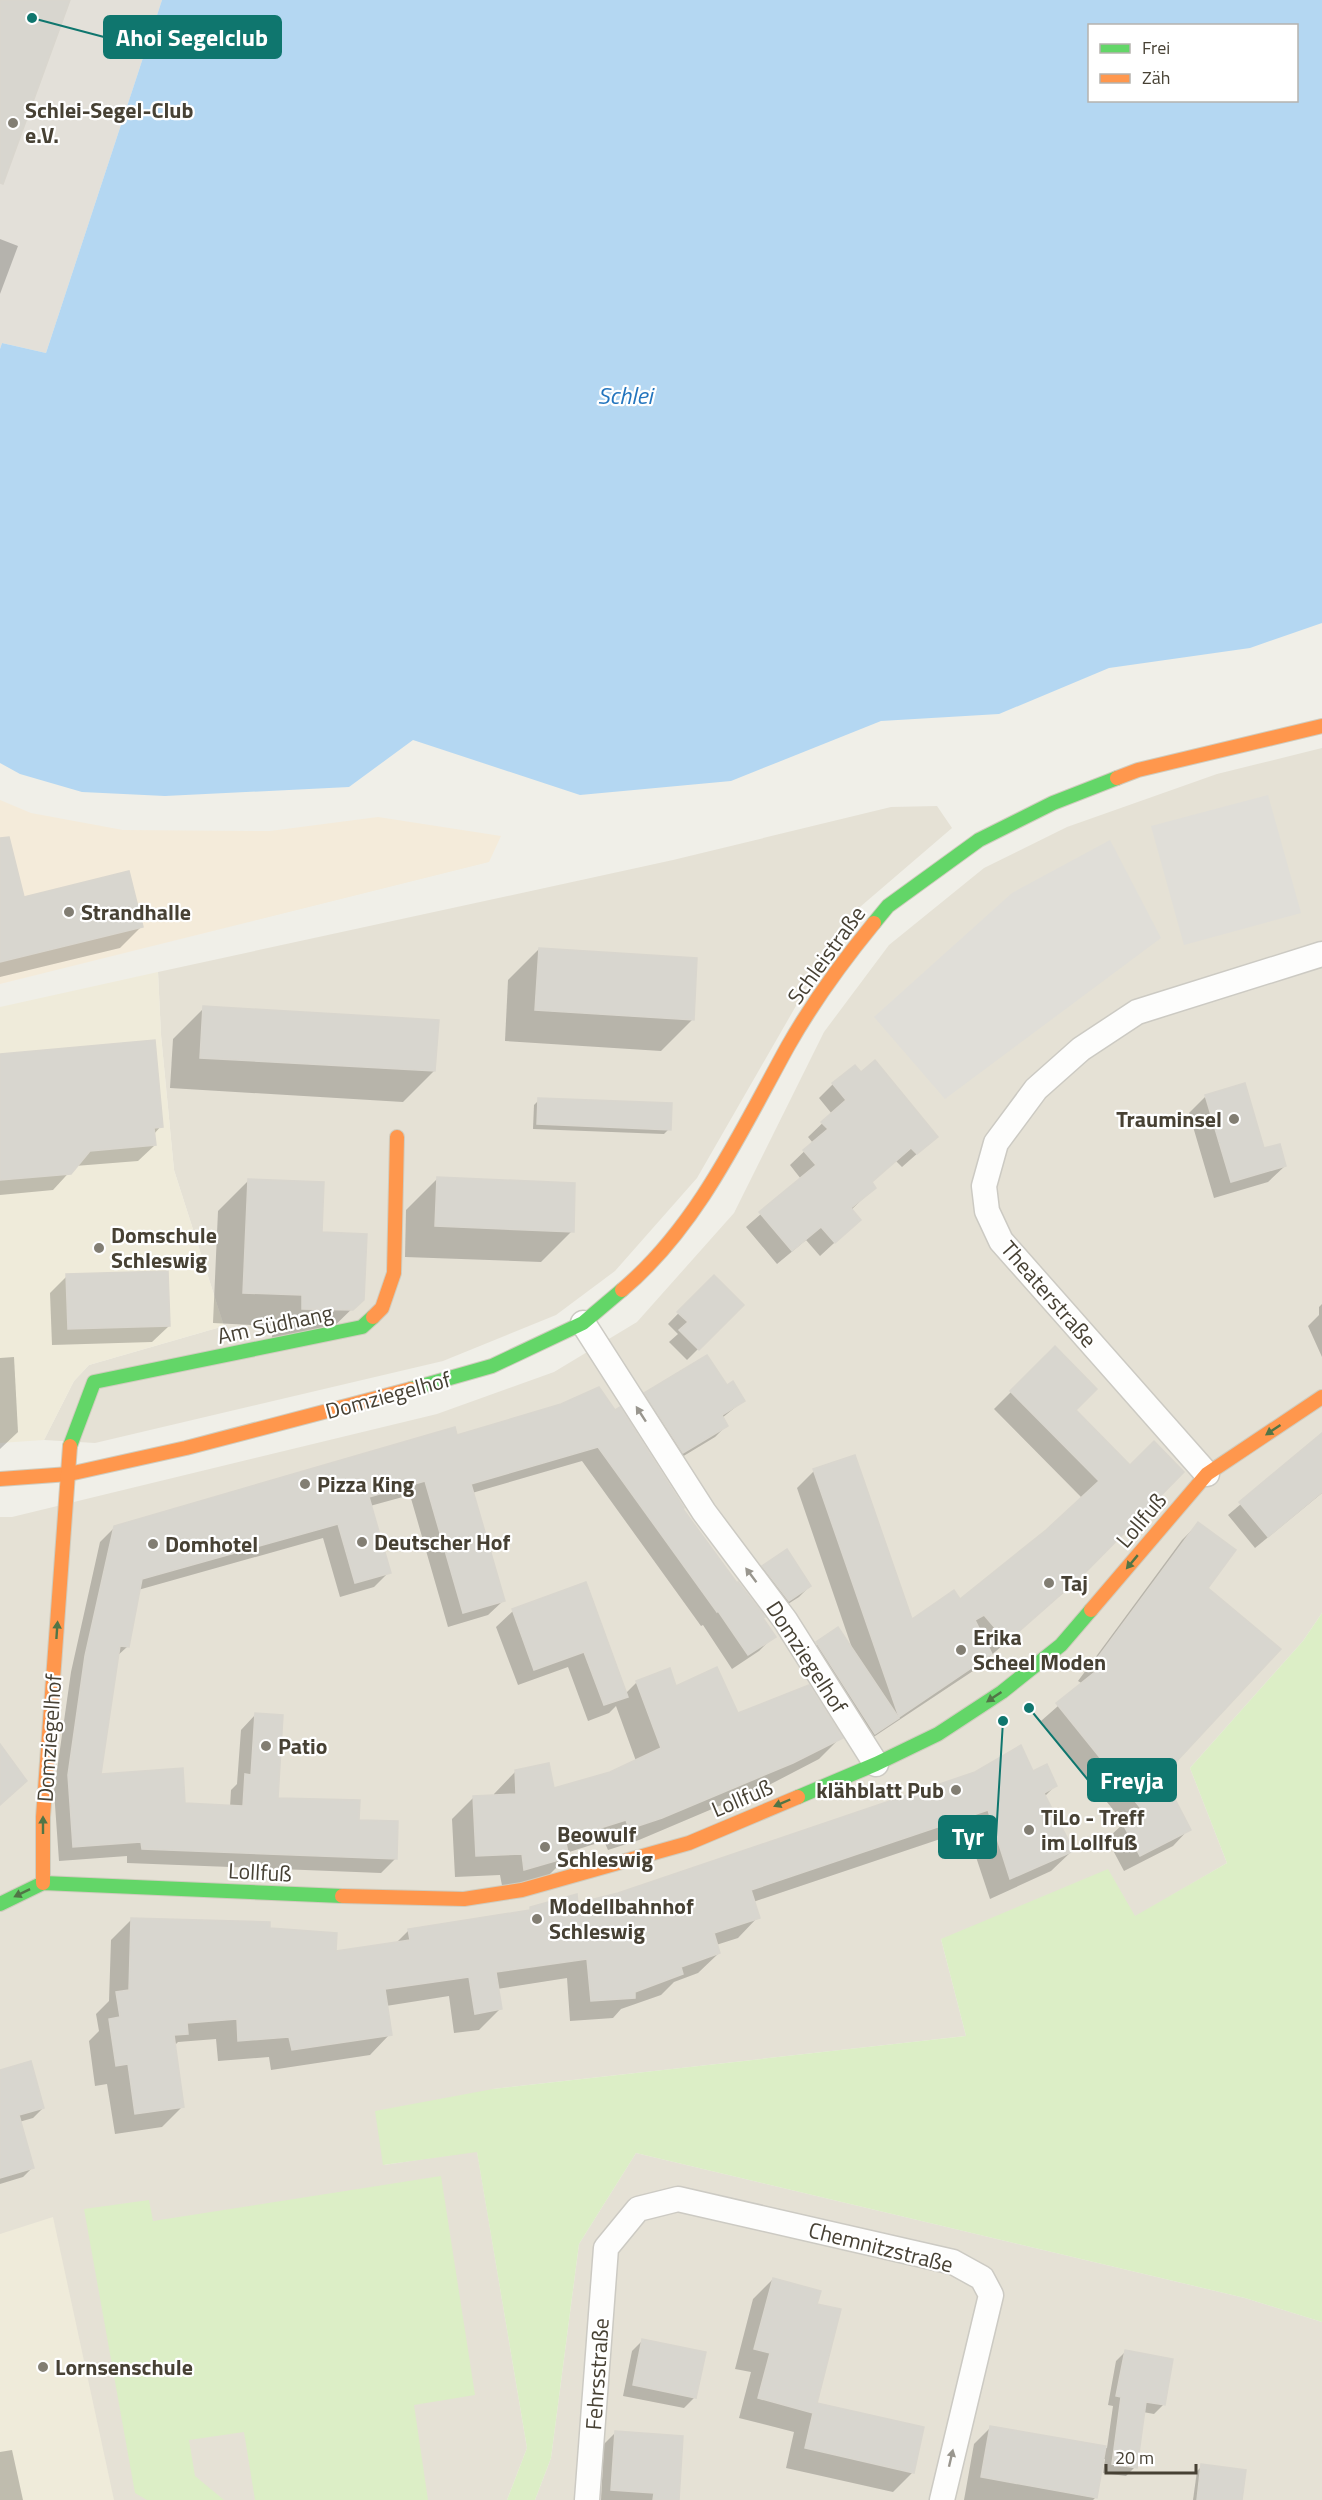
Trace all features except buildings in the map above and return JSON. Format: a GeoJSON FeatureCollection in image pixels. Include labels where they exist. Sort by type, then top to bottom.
{"type":"FeatureCollection","features":[{"type":"Feature","properties":{"kind":"street","name":"Schleistraße"},"geometry":{"type":"LineString","coordinates":[[583,1323],[642,1273],[686,1220],[743,1132],[789,1045],[836,969],[888,906],[979,840],[1053,803],[1138,770],[1322,726]]}},
{"type":"Feature","properties":{"kind":"street","name":"Theaterstraße"},"geometry":{"type":"LineString","coordinates":[[1207,1474],[1001,1241],[987,1211],[984,1186],[996,1143],[1036,1089],[1082,1049],[1137,1012],[1322,954]]}},
{"type":"Feature","properties":{"kind":"street","name":"Am Südhang"},"geometry":{"type":"LineString","coordinates":[[69,1474],[70,1440],[94,1382],[362,1327],[382,1308],[394,1273],[397,1137]]}},
{"type":"Feature","properties":{"kind":"street","name":"Domziegelhof"},"geometry":{"type":"LineString","coordinates":[[44,1883],[43,1817],[69,1474],[197,1445],[384,1397],[492,1366],[583,1323],[704,1512],[785,1620],[876,1764]]}},
{"type":"Feature","properties":{"kind":"street","name":"Lollfuß"},"geometry":{"type":"LineString","coordinates":[[44,1883],[403,1899],[464,1899],[522,1890],[688,1843],[876,1764],[938,1734],[1002,1692],[1062,1645],[1207,1474],[1322,1397]]}},
{"type":"Feature","properties":{"kind":"street"},"geometry":{"type":"LineString","coordinates":[[0,1479],[69,1474]]}},
{"type":"Feature","properties":{"kind":"street"},"geometry":{"type":"LineString","coordinates":[[0,1904],[44,1883]]}},
{"type":"Feature","properties":{"kind":"street","name":"Chemnitzstraße"},"geometry":{"type":"LineString","coordinates":[[606,2248],[639,2209],[678,2199],[953,2262],[982,2278],[991,2295],[942,2500]]}},
{"type":"Feature","properties":{"kind":"street","name":"Fehrsstraße"},"geometry":{"type":"LineString","coordinates":[[587,2500],[606,2248]]}},
{"type":"Feature","properties":{"kind":"shaded area"},"geometry":{"type":"Polygon","coordinates":[[[0,0],[162,0],[46,353],[2,343],[0,349],[0,0]]]}},
{"type":"Feature","properties":{"kind":"shaded area"},"geometry":{"type":"Polygon","coordinates":[[[1322,748],[1322,1613],[1303,1641],[1190,1768],[1227,1863],[1135,1917],[941,1939],[966,2036],[493,2089],[384,2165],[477,2151],[527,2448],[507,2500],[0,2500],[0,1517],[12,1517],[437,1414],[554,1372],[637,1322],[734,1213],[824,1032],[889,945],[984,868],[1067,827],[1217,774],[1322,748]]]}},
{"type":"Feature","properties":{"kind":"shaded area"},"geometry":{"type":"Polygon","coordinates":[[[1268,795],[1301,913],[1184,945],[1151,826],[1268,795]]]}},
{"type":"Feature","properties":{"kind":"shaded area"},"geometry":{"type":"Polygon","coordinates":[[[0,800],[31,813],[123,830],[270,831],[378,817],[501,836],[489,862],[0,984],[0,800]]]}},
{"type":"Feature","properties":{"kind":"shaded area"},"geometry":{"type":"Polygon","coordinates":[[[937,806],[952,828],[846,919],[697,1178],[615,1271],[556,1315],[443,1361],[95,1443],[44,1440],[74,1381],[89,1365],[224,1326],[174,1170],[161,1035],[158,972],[673,860],[891,807],[937,806]]]}},
{"type":"Feature","properties":{"kind":"shaded area"},"geometry":{"type":"Polygon","coordinates":[[[1110,840],[1161,938],[945,1099],[874,1017],[1012,893],[1110,840]]]}},
{"type":"Feature","properties":{"kind":"shaded area","name":"Domschule Schleswig"},"geometry":{"type":"Polygon","coordinates":[[[158,972],[161,1035],[174,1170],[224,1326],[89,1365],[74,1381],[44,1440],[0,1443],[0,1007],[158,972]]]}},
{"type":"Feature","properties":{"kind":"shaded area"},"geometry":{"type":"Polygon","coordinates":[[[636,2153],[1245,2298],[1322,2322],[1322,2500],[535,2500],[551,2458],[579,2244],[636,2153]]]}},
{"type":"Feature","properties":{"kind":"shaded area","name":"Lornsenschule"},"geometry":{"type":"Polygon","coordinates":[[[53,2217],[114,2500],[0,2500],[0,2234],[53,2217]]]}},
{"type":"Feature","properties":{"kind":"green space"},"geometry":{"type":"Polygon","coordinates":[[[1322,1613],[1322,2322],[1245,2298],[636,2153],[579,2244],[551,2458],[535,2500],[507,2500],[527,2448],[477,2152],[383,2165],[375,2111],[493,2089],[966,2036],[941,1939],[1108,1869],[1135,1916],[1227,1863],[1190,1768],[1303,1641],[1322,1613]]]}},
{"type":"Feature","properties":{"kind":"green space"},"geometry":{"type":"Polygon","coordinates":[[[441,2176],[475,2395],[414,2405],[428,2500],[255,2500],[244,2432],[189,2440],[195,2476],[224,2500],[147,2500],[135,2493],[84,2209],[149,2200],[153,2221],[441,2176]]]}},
{"type":"Feature","properties":{"kind":"water","name":"Schlei"},"geometry":{"type":"Polygon","coordinates":[[[162,0],[1322,0],[1322,623],[1250,648],[1109,668],[999,714],[881,721],[731,781],[580,795],[413,740],[349,787],[165,796],[82,792],[20,774],[0,763],[0,349],[2,343],[46,353],[162,0]]]}},
{"type":"Feature","properties":{"kind":"traffic: fast"},"geometry":{"type":"LineString","coordinates":[[874,923],[888,906],[979,840],[1053,803],[1117,778]]}},
{"type":"Feature","properties":{"kind":"traffic: fast"},"geometry":{"type":"LineString","coordinates":[[411,1389],[492,1366],[583,1323],[622,1290]]}},
{"type":"Feature","properties":{"kind":"traffic: fast"},"geometry":{"type":"LineString","coordinates":[[70,1446],[94,1382],[362,1327],[373,1317]]}},
{"type":"Feature","properties":{"kind":"traffic: fast"},"geometry":{"type":"LineString","coordinates":[[798,1797],[876,1764],[938,1734],[1002,1692],[1061,1645],[1091,1610]]}},
{"type":"Feature","properties":{"kind":"traffic: fast"},"geometry":{"type":"LineString","coordinates":[[0,1904],[43,1883],[342,1896]]}},
{"type":"Feature","properties":{"kind":"traffic: slow"},"geometry":{"type":"LineString","coordinates":[[1117,778],[1138,770],[1322,726]]}},
{"type":"Feature","properties":{"kind":"traffic: slow"},"geometry":{"type":"LineString","coordinates":[[622,1290],[649,1265],[696,1207],[735,1144],[807,1014],[839,967],[874,923]]}},
{"type":"Feature","properties":{"kind":"traffic: slow"},"geometry":{"type":"LineString","coordinates":[[373,1317],[382,1308],[394,1273],[397,1137]]}},
{"type":"Feature","properties":{"kind":"traffic: slow"},"geometry":{"type":"LineString","coordinates":[[0,1479],[69,1474],[186,1448],[411,1389]]}},
{"type":"Feature","properties":{"kind":"traffic: slow"},"geometry":{"type":"LineString","coordinates":[[1091,1610],[1207,1474],[1322,1397]]}},
{"type":"Feature","properties":{"kind":"traffic: slow"},"geometry":{"type":"LineString","coordinates":[[43,1883],[43,1817],[70,1446]]}},
{"type":"Feature","properties":{"kind":"traffic: slow"},"geometry":{"type":"LineString","coordinates":[[342,1896],[464,1899],[522,1890],[689,1843],[798,1797]]}},
{"type":"Feature","properties":{"kind":"place","name":"Ahoi Segelclub"},"geometry":{"type":"Point","coordinates":[32,18]}},
{"type":"Feature","properties":{"kind":"place","name":"Schlei-Segel-Club e.V."},"geometry":{"type":"Point","coordinates":[13,123]}},
{"type":"Feature","properties":{"kind":"place","name":"Strandhalle"},"geometry":{"type":"Point","coordinates":[69,912]}},
{"type":"Feature","properties":{"kind":"place","name":"Trauminsel"},"geometry":{"type":"Point","coordinates":[1234,1119]}},
{"type":"Feature","properties":{"kind":"place","name":"Domschule Schleswig"},"geometry":{"type":"Point","coordinates":[99,1248]}},
{"type":"Feature","properties":{"kind":"place","name":"Pizza King"},"geometry":{"type":"Point","coordinates":[305,1484]}},
{"type":"Feature","properties":{"kind":"place","name":"Deutscher Hof"},"geometry":{"type":"Point","coordinates":[362,1542]}},
{"type":"Feature","properties":{"kind":"place","name":"Domhotel"},"geometry":{"type":"Point","coordinates":[153,1544]}},
{"type":"Feature","properties":{"kind":"place","name":"Taj"},"geometry":{"type":"Point","coordinates":[1049,1583]}},
{"type":"Feature","properties":{"kind":"place","name":"Erika Scheel Moden"},"geometry":{"type":"Point","coordinates":[961,1650]}},
{"type":"Feature","properties":{"kind":"place","name":"Freyja"},"geometry":{"type":"Point","coordinates":[1029,1708]}},
{"type":"Feature","properties":{"kind":"place","name":"Tyr"},"geometry":{"type":"Point","coordinates":[1003,1721]}},
{"type":"Feature","properties":{"kind":"place","name":"Patio"},"geometry":{"type":"Point","coordinates":[266,1746]}},
{"type":"Feature","properties":{"kind":"place","name":"klähblatt Pub"},"geometry":{"type":"Point","coordinates":[956,1790]}},
{"type":"Feature","properties":{"kind":"place","name":"TiLo - Treff im Lollfuß"},"geometry":{"type":"Point","coordinates":[1029,1830]}},
{"type":"Feature","properties":{"kind":"place","name":"Beowulf Schleswig"},"geometry":{"type":"Point","coordinates":[545,1847]}},
{"type":"Feature","properties":{"kind":"place","name":"Modellbahnhof Schleswig"},"geometry":{"type":"Point","coordinates":[537,1919]}},
{"type":"Feature","properties":{"kind":"place","name":"Lornsenschule"},"geometry":{"type":"Point","coordinates":[43,2367]}}]}
